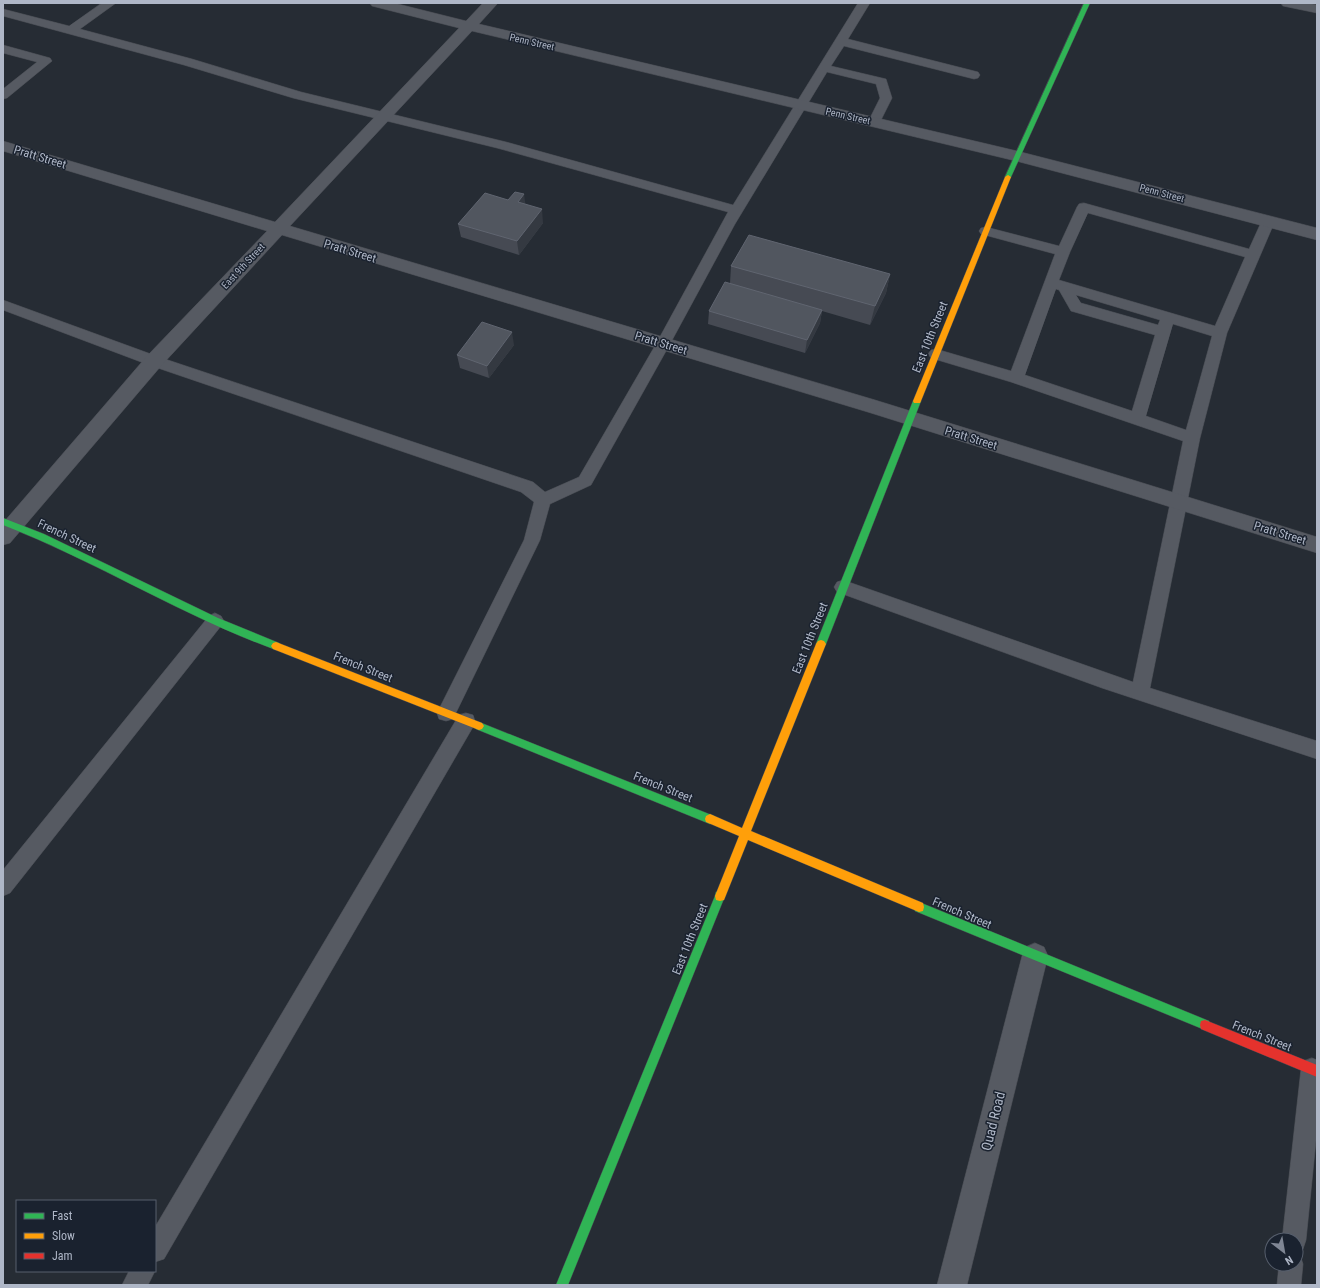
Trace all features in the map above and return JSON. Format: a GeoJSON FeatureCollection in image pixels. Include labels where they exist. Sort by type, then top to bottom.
{"type":"FeatureCollection","features":[{"type":"Feature","properties":{"kind":"main road","name":"East 10th Street"},"geometry":{"type":"LineString","coordinates":[[562,1285],[745,835],[986,231],[1017,156],[1087,3]]}},
{"type":"Feature","properties":{"kind":"main road","name":"French Street"},"geometry":{"type":"LineString","coordinates":[[7,528],[42,536],[215,620],[718,822],[745,835],[1035,956],[1315,1070]]}},
{"type":"Feature","properties":{"kind":"street","name":"Penn Street"},"geometry":{"type":"LineString","coordinates":[[377,3],[467,26],[1017,156],[1317,234]]}},
{"type":"Feature","properties":{"kind":"street","name":"East 9th Street"},"geometry":{"type":"LineString","coordinates":[[7,528],[154,360],[467,26],[491,3]]}},
{"type":"Feature","properties":{"kind":"street"},"geometry":{"type":"LineString","coordinates":[[1288,3],[1317,9]]}},
{"type":"Feature","properties":{"kind":"street","name":"Pratt Street"},"geometry":{"type":"LineString","coordinates":[[3,146],[664,344],[1317,545]]}},
{"type":"Feature","properties":{"kind":"street","name":"Quad Road"},"geometry":{"type":"LineString","coordinates":[[952,1285],[1035,956]]}},
{"type":"Feature","properties":{"kind":"lane"},"geometry":{"type":"LineString","coordinates":[[71,30],[110,3]]}},
{"type":"Feature","properties":{"kind":"lane"},"geometry":{"type":"LineString","coordinates":[[446,713],[532,540],[543,500],[585,480],[664,344],[736,210],[840,42],[862,3]]}},
{"type":"Feature","properties":{"kind":"lane"},"geometry":{"type":"LineString","coordinates":[[3,12],[167,56],[298,95],[501,145],[736,210]]}},
{"type":"Feature","properties":{"kind":"lane"},"geometry":{"type":"LineString","coordinates":[[840,42],[974,75]]}},
{"type":"Feature","properties":{"kind":"lane"},"geometry":{"type":"LineString","coordinates":[[3,49],[46,61],[4,94]]}},
{"type":"Feature","properties":{"kind":"lane"},"geometry":{"type":"LineString","coordinates":[[824,68],[882,82],[886,98],[874,122]]}},
{"type":"Feature","properties":{"kind":"lane"},"geometry":{"type":"LineString","coordinates":[[1016,378],[1058,285],[1063,252],[1084,207],[1254,255]]}},
{"type":"Feature","properties":{"kind":"lane"},"geometry":{"type":"LineString","coordinates":[[1140,693],[1192,438],[1220,333],[1268,221]]}},
{"type":"Feature","properties":{"kind":"lane"},"geometry":{"type":"LineString","coordinates":[[986,231],[1063,252]]}},
{"type":"Feature","properties":{"kind":"lane"},"geometry":{"type":"LineString","coordinates":[[1058,285],[1165,324],[1220,333]]}},
{"type":"Feature","properties":{"kind":"lane"},"geometry":{"type":"LineString","coordinates":[[3,305],[154,360],[527,487],[543,500]]}},
{"type":"Feature","properties":{"kind":"lane"},"geometry":{"type":"LineString","coordinates":[[1137,419],[1165,324]]}},
{"type":"Feature","properties":{"kind":"lane"},"geometry":{"type":"LineString","coordinates":[[936,354],[1016,378],[1192,438]]}},
{"type":"Feature","properties":{"kind":"lane"},"geometry":{"type":"LineString","coordinates":[[843,588],[1140,693],[1317,750]]}},
{"type":"Feature","properties":{"kind":"lane"},"geometry":{"type":"LineString","coordinates":[[3,886],[215,620]]}},
{"type":"Feature","properties":{"kind":"lane"},"geometry":{"type":"LineString","coordinates":[[156,1248],[466,721]]}},
{"type":"Feature","properties":{"kind":"lane"},"geometry":{"type":"LineString","coordinates":[[1295,1232],[1315,1070]]}},
{"type":"Feature","properties":{"kind":"lane"},"geometry":{"type":"LineString","coordinates":[[134,1285],[142,1272]]}},
{"type":"Feature","properties":{"kind":"lane"},"geometry":{"type":"LineString","coordinates":[[1289,1285],[1290,1272]]}},
{"type":"Feature","properties":{"kind":"building"},"geometry":{"type":"Polygon","coordinates":[[[515,192],[524,194],[518,202],[542,209],[517,241],[458,224],[485,193],[508,200],[515,192]]]}},
{"type":"Feature","properties":{"kind":"building"},"geometry":{"type":"Polygon","coordinates":[[[749,235],[890,274],[875,306],[731,266],[749,235]]]}},
{"type":"Feature","properties":{"kind":"building"},"geometry":{"type":"Polygon","coordinates":[[[725,282],[822,310],[807,340],[709,311],[725,282]]]}},
{"type":"Feature","properties":{"kind":"building"},"geometry":{"type":"Polygon","coordinates":[[[482,322],[512,332],[487,366],[457,355],[482,322]]]}},
{"type":"Feature","properties":{"kind":"traffic: fast"},"geometry":{"type":"LineString","coordinates":[[1008,177],[1087,3]]}},
{"type":"Feature","properties":{"kind":"traffic: fast"},"geometry":{"type":"LineString","coordinates":[[821,644],[917,401]]}},
{"type":"Feature","properties":{"kind":"traffic: fast"},"geometry":{"type":"LineString","coordinates":[[3,521],[41,536],[215,621],[276,646]]}},
{"type":"Feature","properties":{"kind":"traffic: fast"},"geometry":{"type":"LineString","coordinates":[[479,726],[710,819]]}},
{"type":"Feature","properties":{"kind":"traffic: fast"},"geometry":{"type":"LineString","coordinates":[[562,1285],[720,896]]}},
{"type":"Feature","properties":{"kind":"traffic: fast"},"geometry":{"type":"LineString","coordinates":[[919,907],[1205,1025]]}},
{"type":"Feature","properties":{"kind":"traffic: slow"},"geometry":{"type":"LineString","coordinates":[[917,401],[1008,177]]}},
{"type":"Feature","properties":{"kind":"traffic: slow"},"geometry":{"type":"LineString","coordinates":[[720,896],[821,644]]}},
{"type":"Feature","properties":{"kind":"traffic: slow"},"geometry":{"type":"LineString","coordinates":[[276,646],[479,726]]}},
{"type":"Feature","properties":{"kind":"traffic: slow"},"geometry":{"type":"LineString","coordinates":[[710,819],[919,907]]}},
{"type":"Feature","properties":{"kind":"traffic: jam"},"geometry":{"type":"LineString","coordinates":[[1205,1025],[1317,1071]]}}]}
